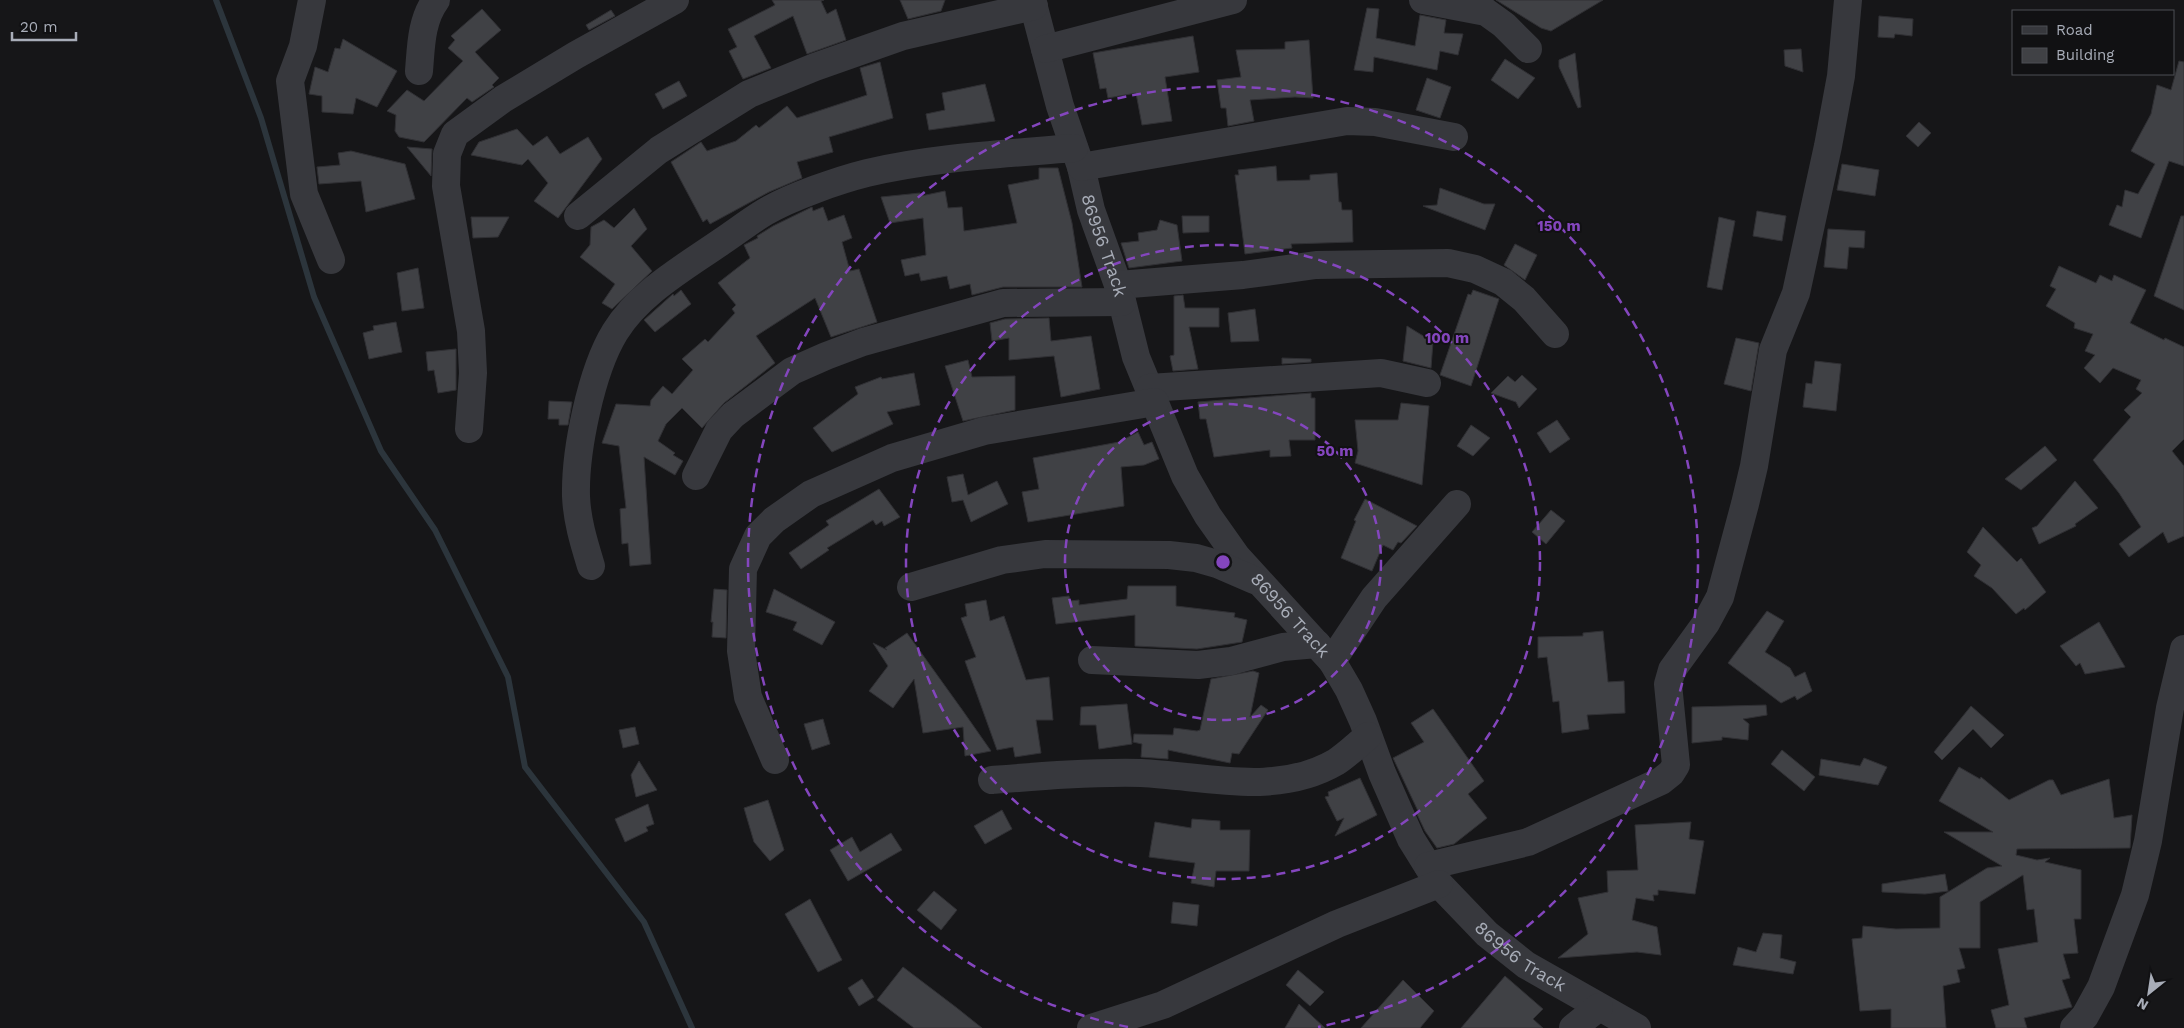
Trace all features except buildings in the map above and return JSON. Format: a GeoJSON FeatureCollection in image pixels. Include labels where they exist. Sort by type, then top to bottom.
{"type":"FeatureCollection","features":[{"type":"Feature","properties":{"kind":"street"},"geometry":{"type":"LineString","coordinates":[[312,0],[303,46],[290,81],[304,194],[331,260]]}},
{"type":"Feature","properties":{"kind":"street"},"geometry":{"type":"LineString","coordinates":[[419,72],[422,34],[436,0]]}},
{"type":"Feature","properties":{"kind":"street"},"geometry":{"type":"LineString","coordinates":[[469,429],[473,373],[472,331],[446,186],[448,154],[455,134],[503,99],[576,54],[675,0]]}},
{"type":"Feature","properties":{"kind":"street"},"geometry":{"type":"LineString","coordinates":[[1045,49],[1233,0]]}},
{"type":"Feature","properties":{"kind":"street"},"geometry":{"type":"LineString","coordinates":[[1423,0],[1486,12],[1504,25],[1528,49]]}},
{"type":"Feature","properties":{"kind":"street"},"geometry":{"type":"LineString","coordinates":[[1091,1028],[1163,1006],[1337,924],[1434,875],[1528,842],[1660,781],[1672,773],[1676,765],[1668,684],[1672,670],[1706,623],[1720,597],[1754,466],[1773,350],[1796,293],[1810,230],[1841,76],[1848,0]]}},
{"type":"Feature","properties":{"kind":"street"},"geometry":{"type":"LineString","coordinates":[[578,216],[659,150],[749,94],[814,67],[903,36],[1033,3]]}},
{"type":"Feature","properties":{"kind":"street","name":"86956 Track"},"geometry":{"type":"LineString","coordinates":[[1033,3],[1078,157],[1091,210],[1120,294],[1136,357],[1185,476],[1208,516],[1260,583],[1324,652],[1349,690],[1410,839],[1434,875],[1487,934],[1526,965],[1637,1028]]}},
{"type":"Feature","properties":{"kind":"street"},"geometry":{"type":"LineString","coordinates":[[591,566],[580,532],[576,496],[578,464],[590,392],[606,349],[616,330],[641,301],[689,264],[766,211],[813,191],[866,173],[943,159],[1078,157],[1347,121],[1375,122],[1454,137]]}},
{"type":"Feature","properties":{"kind":"street"},"geometry":{"type":"LineString","coordinates":[[696,476],[719,430],[733,415],[792,371],[826,356],[882,336],[1003,304],[1120,294],[1316,265],[1448,263],[1475,269],[1503,282],[1524,299],[1555,334]]}},
{"type":"Feature","properties":{"kind":"street"},"geometry":{"type":"LineString","coordinates":[[775,760],[748,697],[741,651],[743,568],[758,536],[774,520],[811,494],[892,458],[984,431],[1152,395],[1381,373],[1427,383]]}},
{"type":"Feature","properties":{"kind":"street"},"geometry":{"type":"LineString","coordinates":[[1092,660],[1198,665],[1231,661],[1283,647],[1324,652],[1457,504]]}},
{"type":"Feature","properties":{"kind":"street"},"geometry":{"type":"LineString","coordinates":[[911,587],[1002,560],[1045,554],[1169,555],[1196,558],[1217,564],[1260,583]]}},
{"type":"Feature","properties":{"kind":"street"},"geometry":{"type":"LineString","coordinates":[[2074,1028],[2085,1016],[2101,987],[2134,895],[2148,841],[2170,708],[2184,649]]}},
{"type":"Feature","properties":{"kind":"street"},"geometry":{"type":"LineString","coordinates":[[992,780],[1081,773],[1116,773],[1251,783],[1287,781],[1313,773],[1337,762],[1368,736]]}},
{"type":"Feature","properties":{"kind":"street"},"geometry":{"type":"LineString","coordinates":[[1573,1028],[1599,1007]]}},
{"type":"Feature","properties":{"kind":"waterway"},"geometry":{"type":"LineString","coordinates":[[216,0],[261,118],[314,297],[381,451],[435,530],[508,677],[525,767],[644,922],[692,1028]]}}]}
